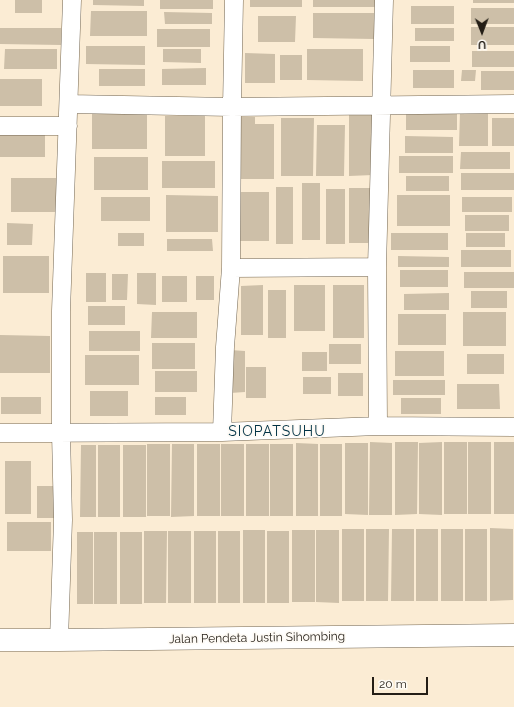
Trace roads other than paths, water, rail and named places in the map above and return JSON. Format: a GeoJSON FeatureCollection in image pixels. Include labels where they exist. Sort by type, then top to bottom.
{"type":"FeatureCollection","features":[{"type":"Feature","properties":{"kind":"street"},"geometry":{"type":"LineString","coordinates":[[59,640],[63,520],[61,311],[72,0]]}},
{"type":"Feature","properties":{"kind":"street"},"geometry":{"type":"LineString","coordinates":[[222,432],[225,347],[232,268],[232,107],[234,0]]}},
{"type":"Feature","properties":{"kind":"street"},"geometry":{"type":"LineString","coordinates":[[378,426],[377,267],[384,0]]}},
{"type":"Feature","properties":{"kind":"street"},"geometry":{"type":"LineString","coordinates":[[69,104],[232,107],[514,104]]}},
{"type":"Feature","properties":{"kind":"street"},"geometry":{"type":"LineString","coordinates":[[0,126],[68,126]]}},
{"type":"Feature","properties":{"kind":"street"},"geometry":{"type":"LineString","coordinates":[[232,268],[377,267]]}},
{"type":"Feature","properties":{"kind":"street"},"geometry":{"type":"LineString","coordinates":[[0,433],[222,432],[378,426],[514,427]]}},
{"type":"Feature","properties":{"kind":"street","name":"Jalan Pendeta Justin Sihombing"},"geometry":{"type":"LineString","coordinates":[[0,640],[514,635]]}},
{"type":"Feature","properties":{"kind":"district","name":"SIOPATSUHU"},"geometry":{"type":"Point","coordinates":[277,432]}}]}
